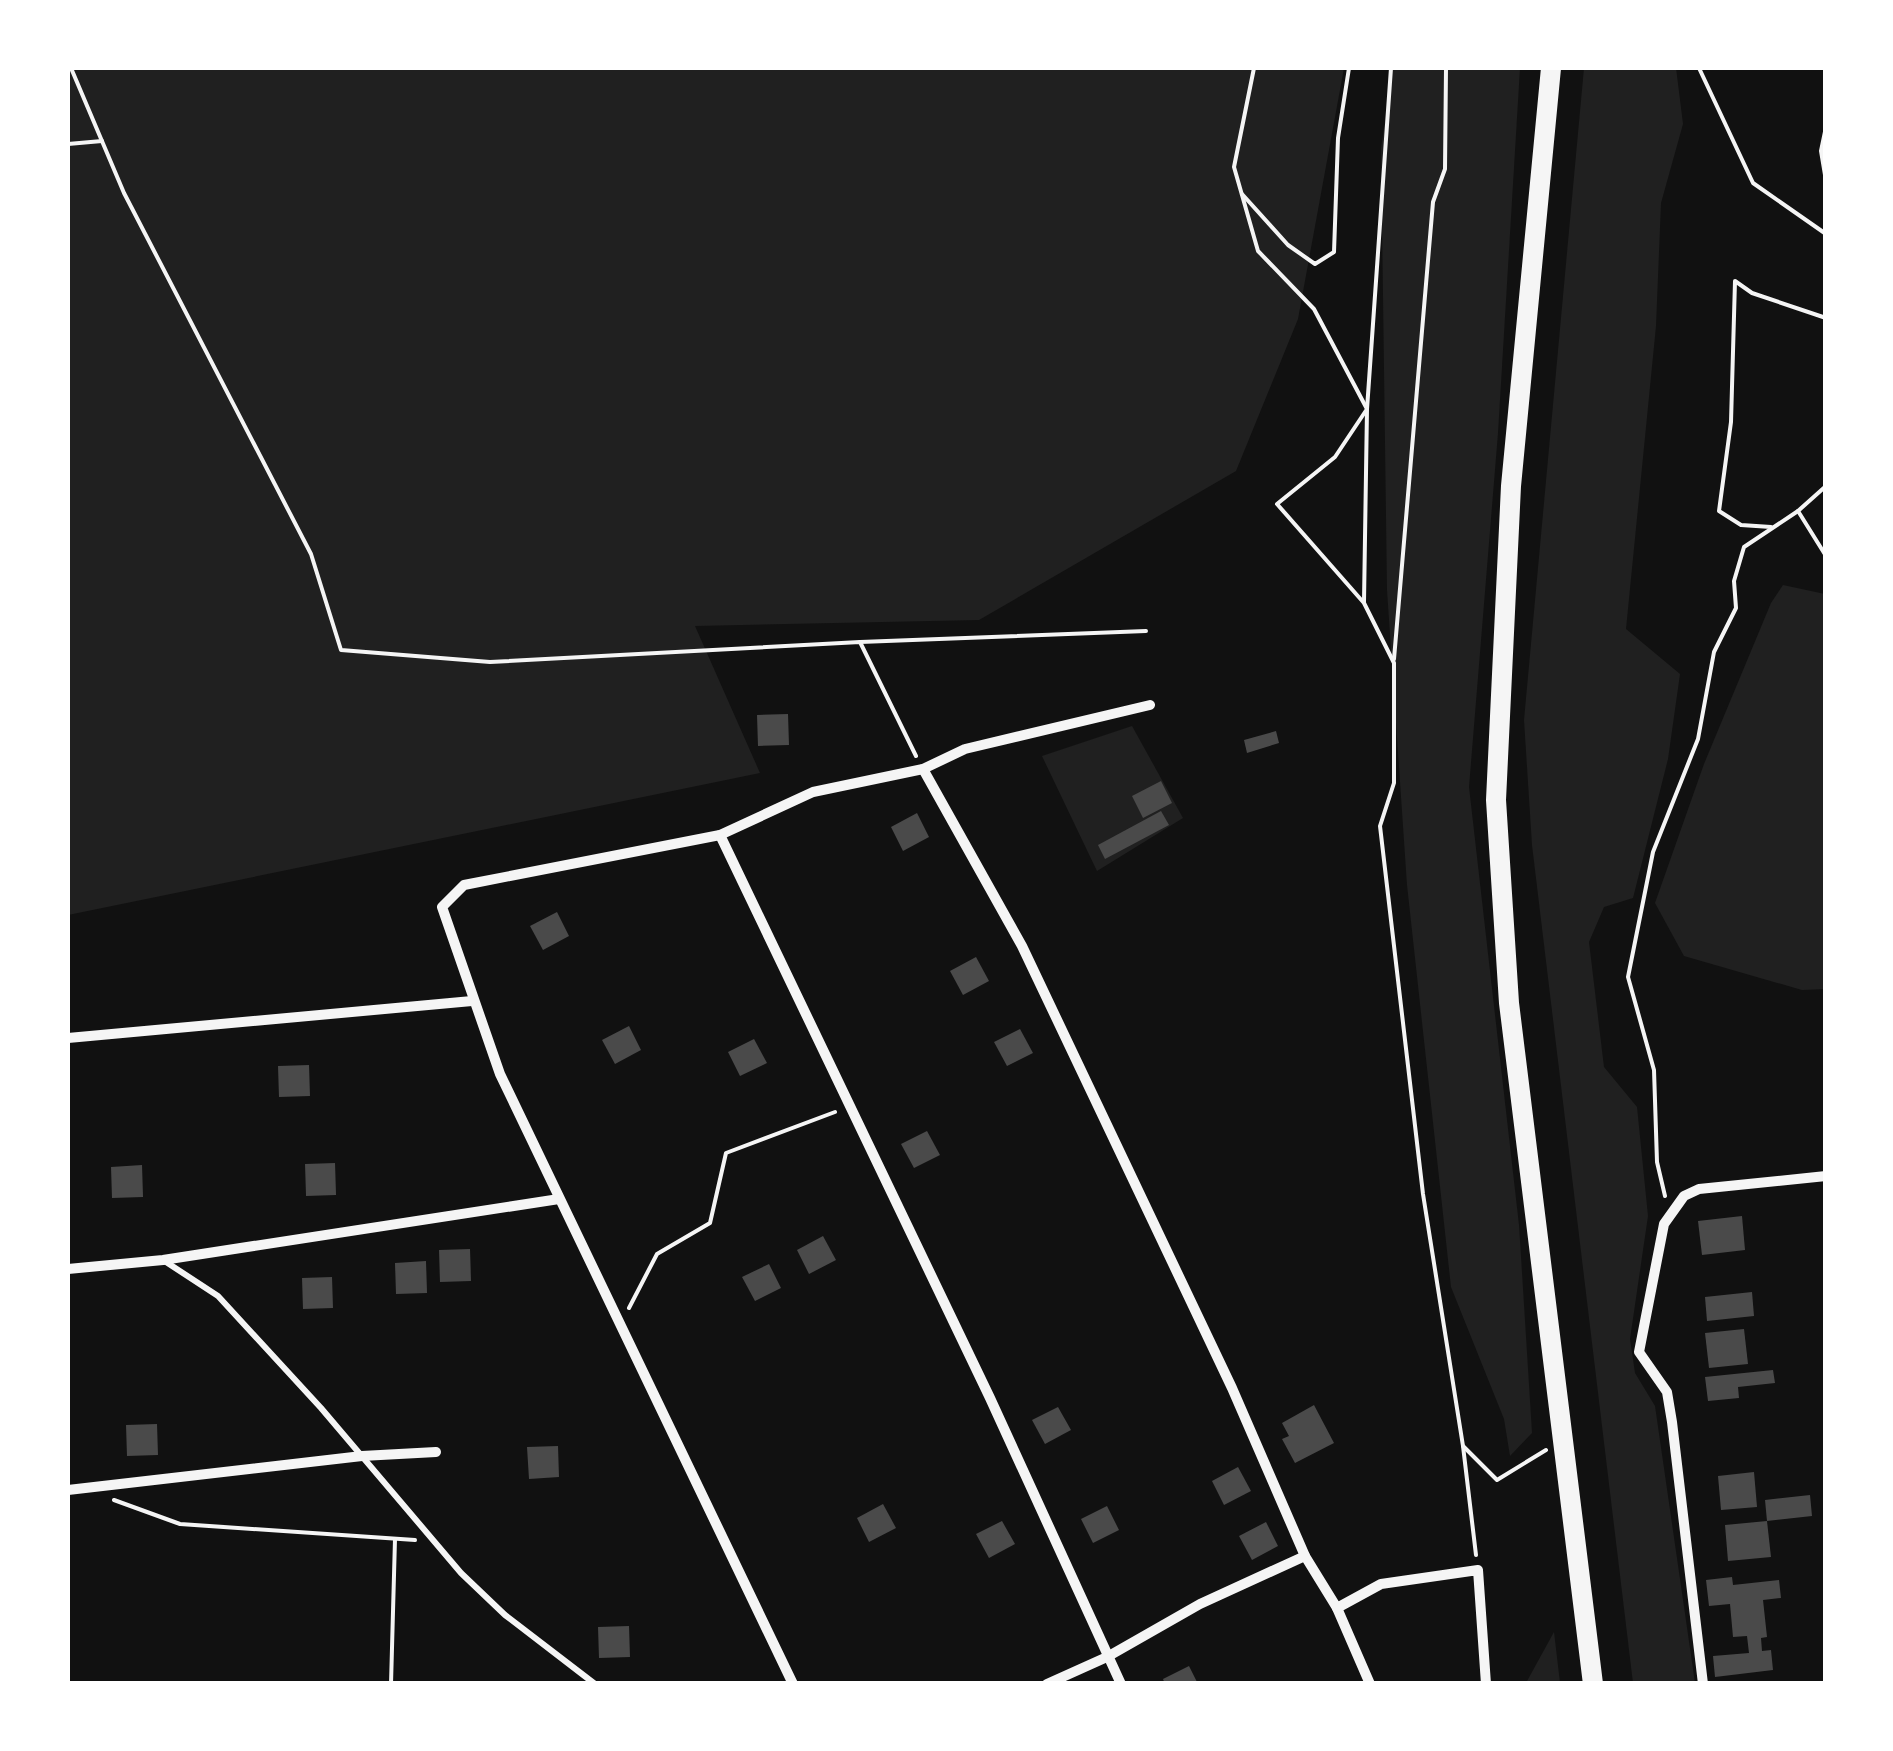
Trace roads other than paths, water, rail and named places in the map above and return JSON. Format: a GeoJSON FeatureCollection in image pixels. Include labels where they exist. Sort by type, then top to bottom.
{"type":"FeatureCollection","features":[{"type":"Feature","properties":{"kind":"main road"},"geometry":{"type":"LineString","coordinates":[[1551,68],[1511,486],[1496,800],[1509,1003],[1593,1684]]}},
{"type":"Feature","properties":{"kind":"street"},"geometry":{"type":"LineString","coordinates":[[793,1684],[500,1074],[442,907],[464,885],[720,835],[813,792],[923,769],[965,749],[1150,705]]}},
{"type":"Feature","properties":{"kind":"street"},"geometry":{"type":"LineString","coordinates":[[923,769],[1022,946],[1232,1388],[1306,1556],[1337,1608],[1370,1684]]}},
{"type":"Feature","properties":{"kind":"street"},"geometry":{"type":"LineString","coordinates":[[720,835],[852,1106],[1121,1684]]}},
{"type":"Feature","properties":{"kind":"street"},"geometry":{"type":"LineString","coordinates":[[68,1038],[472,1001]]}},
{"type":"Feature","properties":{"kind":"street"},"geometry":{"type":"LineString","coordinates":[[1703,1684],[1670,1407],[1666,1392],[1639,1352],[1664,1224],[1672,1209],[1699,1188],[1826,1176]]}},
{"type":"Feature","properties":{"kind":"street"},"geometry":{"type":"LineString","coordinates":[[68,1269],[162,1260],[559,1200]]}},
{"type":"Feature","properties":{"kind":"street"},"geometry":{"type":"LineString","coordinates":[[68,1490],[362,1456],[436,1452]]}},
{"type":"Feature","properties":{"kind":"street"},"geometry":{"type":"LineString","coordinates":[[1046,1684],[1107,1657],[1200,1604],[1306,1556]]}},
{"type":"Feature","properties":{"kind":"street"},"geometry":{"type":"LineString","coordinates":[[1337,1608],[1381,1584],[1478,1570],[1486,1684]]}},
{"type":"Feature","properties":{"kind":"lane"},"geometry":{"type":"LineString","coordinates":[[162,1260],[218,1296],[434,1542],[505,1615],[595,1684]]}}]}
